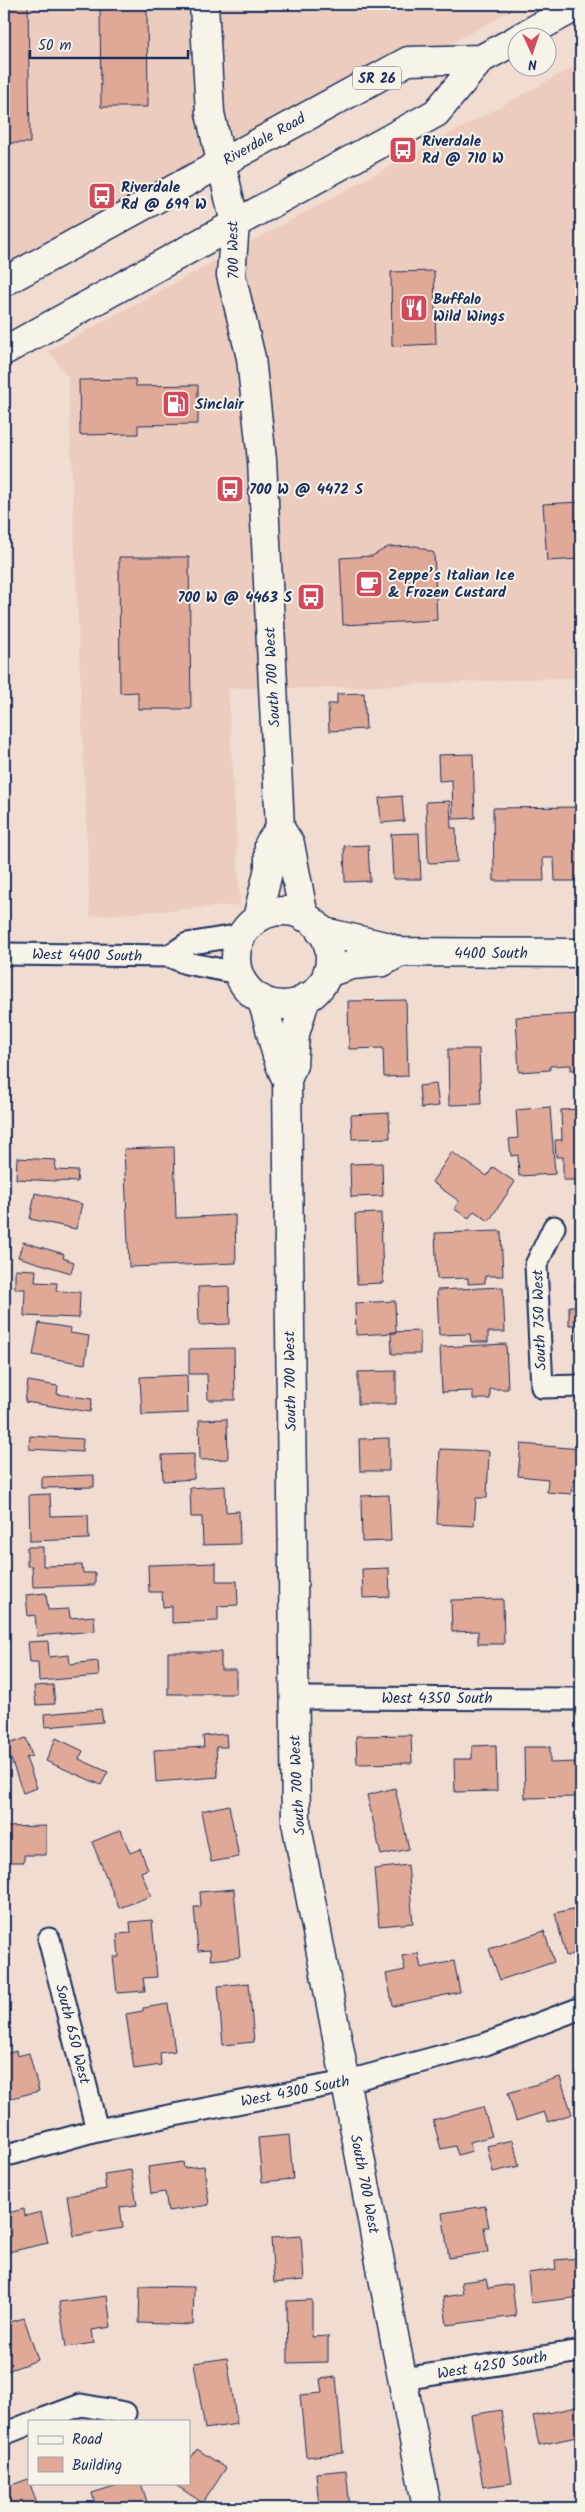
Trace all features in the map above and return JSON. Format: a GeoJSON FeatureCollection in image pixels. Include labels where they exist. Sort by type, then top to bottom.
{"type":"FeatureCollection","features":[{"type":"Feature","properties":{"kind":"street","name":"700 West"},"geometry":{"type":"LineString","coordinates":[[204,4],[207,94],[235,224],[231,275],[250,358],[264,496]]}},
{"type":"Feature","properties":{"kind":"street","name":"Riverdale Road"},"geometry":{"type":"LineString","coordinates":[[537,28],[581,4]]}},
{"type":"Feature","properties":{"kind":"street","name":"Riverdale Road"},"geometry":{"type":"LineString","coordinates":[[4,351],[436,113],[481,59],[508,44]]}},
{"type":"Feature","properties":{"kind":"street","name":"Riverdale Road"},"geometry":{"type":"LineString","coordinates":[[4,282],[408,61],[481,59]]}},
{"type":"Feature","properties":{"kind":"street","name":"South 700 West"},"geometry":{"type":"LineString","coordinates":[[264,496],[280,828],[290,844],[312,924]]}},
{"type":"Feature","properties":{"kind":"street"},"geometry":{"type":"LineString","coordinates":[[280,828],[268,844],[269,868],[249,927],[235,952],[238,973],[243,983],[254,995],[268,1003],[285,1005],[306,998],[315,992],[327,973],[330,947],[312,924]]}},
{"type":"Feature","properties":{"kind":"street"},"geometry":{"type":"LineString","coordinates":[[169,956],[187,944],[249,927],[273,911],[288,910],[312,924],[400,952]]}},
{"type":"Feature","properties":{"kind":"street"},"geometry":{"type":"LineString","coordinates":[[327,973],[352,965],[383,962],[400,952]]}},
{"type":"Feature","properties":{"kind":"street","name":"4400 South"},"geometry":{"type":"LineString","coordinates":[[400,952],[581,953]]}},
{"type":"Feature","properties":{"kind":"street","name":"West 4400 South"},"geometry":{"type":"LineString","coordinates":[[4,954],[169,956],[186,963],[238,973]]}},
{"type":"Feature","properties":{"kind":"street","name":"South 700 West"},"geometry":{"type":"LineString","coordinates":[[306,998],[295,1034],[293,1065],[287,1080],[296,1822],[427,2508]]}},
{"type":"Feature","properties":{"kind":"street","name":"South 700 West"},"geometry":{"type":"LineString","coordinates":[[261,999],[268,1020],[277,1063],[287,1080]]}},
{"type":"Feature","properties":{"kind":"street","name":"South 750 West"},"geometry":{"type":"LineString","coordinates":[[554,1227],[536,1265],[542,1387],[581,1386]]}},
{"type":"Feature","properties":{"kind":"street","name":"West 4350 South"},"geometry":{"type":"LineString","coordinates":[[293,1698],[581,1698]]}},
{"type":"Feature","properties":{"kind":"street","name":"South 650 West"},"geometry":{"type":"LineString","coordinates":[[49,1939],[97,2130]]}},
{"type":"Feature","properties":{"kind":"street","name":"West 4300 South"},"geometry":{"type":"LineString","coordinates":[[4,2156],[97,2130],[345,2082],[486,2044],[581,2008]]}},
{"type":"Feature","properties":{"kind":"street","name":"West 4250 South"},"geometry":{"type":"LineString","coordinates":[[403,2379],[581,2351]]}},
{"type":"Feature","properties":{"kind":"street"},"geometry":{"type":"LineString","coordinates":[[41,2420],[80,2405],[125,2413]]}},
{"type":"Feature","properties":{"kind":"street"},"geometry":{"type":"LineString","coordinates":[[4,2434],[28,2424]]}},
{"type":"Feature","properties":{"kind":"shaded area"},"geometry":{"type":"Polygon","coordinates":[[[4,4],[523,4],[4,291],[4,4]]]}},
{"type":"Feature","properties":{"kind":"shaded area"},"geometry":{"type":"Polygon","coordinates":[[[581,63],[581,677],[323,688],[228,688],[240,905],[90,916],[68,377],[49,351],[553,78],[558,78],[558,75],[581,63]]]}},
{"type":"Feature","properties":{"kind":"building"},"geometry":{"type":"Polygon","coordinates":[[[4,4],[28,4],[30,143],[4,143],[4,4]]]}},
{"type":"Feature","properties":{"kind":"building"},"geometry":{"type":"Polygon","coordinates":[[[100,4],[147,4],[148,107],[101,107],[100,4]]]}},
{"type":"Feature","properties":{"kind":"building","name":"Buffalo Wild Wings"},"geometry":{"type":"Polygon","coordinates":[[[434,271],[436,344],[392,346],[391,272],[434,271]]]}},
{"type":"Feature","properties":{"kind":"building"},"geometry":{"type":"Polygon","coordinates":[[[135,379],[136,386],[198,385],[198,424],[138,425],[138,434],[80,435],[79,380],[135,379]]]}},
{"type":"Feature","properties":{"kind":"building"},"geometry":{"type":"Polygon","coordinates":[[[581,502],[581,559],[547,561],[543,504],[581,502]]]}},
{"type":"Feature","properties":{"kind":"building"},"geometry":{"type":"Polygon","coordinates":[[[417,546],[434,553],[437,620],[343,625],[340,558],[372,556],[388,547],[417,546]]]}},
{"type":"Feature","properties":{"kind":"building"},"geometry":{"type":"Polygon","coordinates":[[[119,557],[189,557],[191,709],[138,709],[138,692],[120,693],[119,557]]]}},
{"type":"Feature","properties":{"kind":"building"},"geometry":{"type":"Polygon","coordinates":[[[364,693],[366,729],[329,731],[328,704],[337,704],[337,694],[364,693]]]}},
{"type":"Feature","properties":{"kind":"building"},"geometry":{"type":"Polygon","coordinates":[[[473,754],[475,818],[453,819],[452,780],[439,781],[438,755],[473,754]]]}},
{"type":"Feature","properties":{"kind":"building"},"geometry":{"type":"Polygon","coordinates":[[[402,796],[404,821],[381,823],[379,798],[402,796]]]}},
{"type":"Feature","properties":{"kind":"building"},"geometry":{"type":"Polygon","coordinates":[[[450,801],[451,828],[456,828],[457,862],[428,863],[426,802],[450,801]]]}},
{"type":"Feature","properties":{"kind":"building"},"geometry":{"type":"Polygon","coordinates":[[[581,807],[581,881],[555,881],[554,858],[543,858],[544,881],[494,881],[493,808],[581,807]]]}},
{"type":"Feature","properties":{"kind":"building"},"geometry":{"type":"Polygon","coordinates":[[[419,833],[421,879],[393,879],[391,834],[419,833]]]}},
{"type":"Feature","properties":{"kind":"building"},"geometry":{"type":"Polygon","coordinates":[[[368,845],[370,881],[345,882],[344,846],[368,845]]]}},
{"type":"Feature","properties":{"kind":"building"},"geometry":{"type":"Polygon","coordinates":[[[406,1000],[408,1076],[384,1077],[383,1048],[349,1049],[348,1001],[406,1000]]]}},
{"type":"Feature","properties":{"kind":"building"},"geometry":{"type":"Polygon","coordinates":[[[581,1014],[581,1069],[571,1070],[571,1065],[550,1066],[550,1070],[519,1072],[516,1017],[581,1014]]]}},
{"type":"Feature","properties":{"kind":"building"},"geometry":{"type":"Polygon","coordinates":[[[448,1049],[479,1049],[481,1104],[449,1105],[448,1049]]]}},
{"type":"Feature","properties":{"kind":"building"},"geometry":{"type":"Polygon","coordinates":[[[436,1084],[439,1106],[421,1108],[419,1086],[436,1084]]]}},
{"type":"Feature","properties":{"kind":"building"},"geometry":{"type":"Polygon","coordinates":[[[550,1107],[555,1174],[519,1176],[518,1155],[511,1156],[509,1139],[518,1138],[516,1110],[550,1107]]]}},
{"type":"Feature","properties":{"kind":"building"},"geometry":{"type":"Polygon","coordinates":[[[581,1109],[581,1180],[563,1180],[563,1157],[556,1157],[555,1140],[562,1140],[561,1110],[581,1109]]]}},
{"type":"Feature","properties":{"kind":"building"},"geometry":{"type":"Polygon","coordinates":[[[389,1113],[390,1138],[352,1139],[351,1115],[389,1113]]]}},
{"type":"Feature","properties":{"kind":"building"},"geometry":{"type":"Polygon","coordinates":[[[174,1147],[176,1218],[235,1215],[236,1263],[129,1267],[124,1149],[174,1147]]]}},
{"type":"Feature","properties":{"kind":"building"},"geometry":{"type":"Polygon","coordinates":[[[452,1152],[487,1176],[493,1167],[515,1182],[489,1221],[474,1211],[469,1218],[454,1209],[459,1201],[432,1182],[452,1152]]]}},
{"type":"Feature","properties":{"kind":"building"},"geometry":{"type":"Polygon","coordinates":[[[17,1158],[56,1160],[55,1170],[78,1171],[77,1182],[16,1179],[17,1158]]]}},
{"type":"Feature","properties":{"kind":"building"},"geometry":{"type":"Polygon","coordinates":[[[382,1163],[383,1196],[351,1197],[350,1164],[382,1163]]]}},
{"type":"Feature","properties":{"kind":"building"},"geometry":{"type":"Polygon","coordinates":[[[35,1193],[82,1204],[76,1229],[30,1219],[35,1193]]]}},
{"type":"Feature","properties":{"kind":"building"},"geometry":{"type":"Polygon","coordinates":[[[381,1213],[383,1283],[357,1284],[355,1214],[381,1213]]]}},
{"type":"Feature","properties":{"kind":"building"},"geometry":{"type":"Polygon","coordinates":[[[501,1231],[503,1276],[485,1276],[485,1283],[468,1284],[468,1278],[437,1279],[435,1233],[501,1231]]]}},
{"type":"Feature","properties":{"kind":"building"},"geometry":{"type":"Polygon","coordinates":[[[23,1242],[64,1254],[63,1258],[74,1262],[71,1273],[18,1257],[23,1242]]]}},
{"type":"Feature","properties":{"kind":"building"},"geometry":{"type":"Polygon","coordinates":[[[15,1269],[36,1270],[35,1282],[57,1283],[56,1291],[80,1292],[79,1318],[24,1316],[25,1289],[15,1289],[15,1269]]]}},
{"type":"Feature","properties":{"kind":"building"},"geometry":{"type":"Polygon","coordinates":[[[575,1282],[581,1282],[581,1349],[578,1349],[578,1325],[569,1325],[569,1306],[576,1306],[575,1282]]]}},
{"type":"Feature","properties":{"kind":"building"},"geometry":{"type":"Polygon","coordinates":[[[229,1286],[230,1324],[199,1325],[198,1287],[229,1286]]]}},
{"type":"Feature","properties":{"kind":"building"},"geometry":{"type":"Polygon","coordinates":[[[503,1287],[505,1332],[488,1332],[488,1342],[471,1342],[470,1334],[439,1335],[437,1290],[503,1287]]]}},
{"type":"Feature","properties":{"kind":"building"},"geometry":{"type":"Polygon","coordinates":[[[395,1301],[396,1333],[356,1335],[355,1303],[395,1301]]]}},
{"type":"Feature","properties":{"kind":"building"},"geometry":{"type":"Polygon","coordinates":[[[39,1323],[71,1328],[70,1333],[89,1336],[85,1364],[33,1355],[39,1323]]]}},
{"type":"Feature","properties":{"kind":"building"},"geometry":{"type":"Polygon","coordinates":[[[420,1331],[420,1354],[392,1354],[391,1332],[420,1331]]]}},
{"type":"Feature","properties":{"kind":"building"},"geometry":{"type":"Polygon","coordinates":[[[506,1344],[508,1389],[490,1389],[490,1399],[473,1399],[473,1391],[442,1392],[440,1347],[506,1344]]]}},
{"type":"Feature","properties":{"kind":"building"},"geometry":{"type":"Polygon","coordinates":[[[234,1348],[235,1400],[208,1400],[207,1374],[189,1374],[189,1349],[234,1348]]]}},
{"type":"Feature","properties":{"kind":"building"},"geometry":{"type":"Polygon","coordinates":[[[396,1371],[396,1404],[358,1404],[358,1372],[396,1371]]]}},
{"type":"Feature","properties":{"kind":"building"},"geometry":{"type":"Polygon","coordinates":[[[187,1375],[188,1413],[142,1415],[140,1377],[187,1375]]]}},
{"type":"Feature","properties":{"kind":"building"},"geometry":{"type":"Polygon","coordinates":[[[28,1381],[58,1386],[57,1394],[92,1399],[90,1412],[25,1402],[28,1381]]]}},
{"type":"Feature","properties":{"kind":"building"},"geometry":{"type":"Polygon","coordinates":[[[227,1419],[228,1459],[200,1460],[199,1420],[227,1419]]]}},
{"type":"Feature","properties":{"kind":"building"},"geometry":{"type":"Polygon","coordinates":[[[30,1436],[83,1439],[82,1452],[29,1449],[30,1436]]]}},
{"type":"Feature","properties":{"kind":"building"},"geometry":{"type":"Polygon","coordinates":[[[389,1438],[389,1471],[360,1471],[359,1439],[389,1438]]]}},
{"type":"Feature","properties":{"kind":"building"},"geometry":{"type":"Polygon","coordinates":[[[521,1444],[581,1449],[581,1482],[573,1481],[571,1494],[547,1492],[548,1479],[518,1476],[521,1444]]]}},
{"type":"Feature","properties":{"kind":"building"},"geometry":{"type":"Polygon","coordinates":[[[440,1449],[489,1451],[487,1498],[476,1498],[474,1526],[437,1524],[440,1449]]]}},
{"type":"Feature","properties":{"kind":"building"},"geometry":{"type":"Polygon","coordinates":[[[194,1454],[194,1479],[163,1481],[162,1455],[194,1454]]]}},
{"type":"Feature","properties":{"kind":"building"},"geometry":{"type":"Polygon","coordinates":[[[94,1475],[94,1487],[42,1488],[42,1477],[94,1475]]]}},
{"type":"Feature","properties":{"kind":"building"},"geometry":{"type":"Polygon","coordinates":[[[225,1486],[226,1512],[239,1511],[240,1544],[203,1545],[202,1517],[191,1517],[190,1488],[225,1486]]]}},
{"type":"Feature","properties":{"kind":"building"},"geometry":{"type":"Polygon","coordinates":[[[50,1494],[51,1516],[88,1515],[89,1539],[30,1541],[29,1495],[50,1494]]]}},
{"type":"Feature","properties":{"kind":"building"},"geometry":{"type":"Polygon","coordinates":[[[389,1495],[391,1541],[362,1542],[361,1496],[389,1495]]]}},
{"type":"Feature","properties":{"kind":"building"},"geometry":{"type":"Polygon","coordinates":[[[27,1547],[43,1547],[43,1566],[82,1565],[83,1573],[95,1573],[95,1585],[33,1587],[32,1566],[27,1566],[27,1547]]]}},
{"type":"Feature","properties":{"kind":"building"},"geometry":{"type":"Polygon","coordinates":[[[216,1563],[216,1581],[237,1581],[238,1605],[218,1606],[218,1621],[172,1623],[172,1606],[163,1607],[162,1592],[149,1592],[148,1565],[216,1563]]]}},
{"type":"Feature","properties":{"kind":"building"},"geometry":{"type":"Polygon","coordinates":[[[389,1568],[390,1597],[363,1598],[362,1569],[389,1568]]]}},
{"type":"Feature","properties":{"kind":"building"},"geometry":{"type":"Polygon","coordinates":[[[46,1593],[48,1610],[69,1609],[70,1618],[94,1616],[95,1631],[37,1636],[35,1615],[28,1616],[26,1595],[46,1593]]]}},
{"type":"Feature","properties":{"kind":"building"},"geometry":{"type":"Polygon","coordinates":[[[503,1599],[504,1644],[478,1644],[478,1631],[452,1632],[451,1600],[503,1599]]]}},
{"type":"Feature","properties":{"kind":"building"},"geometry":{"type":"Polygon","coordinates":[[[48,1641],[49,1657],[69,1655],[70,1664],[98,1661],[99,1676],[39,1681],[38,1662],[30,1662],[28,1642],[48,1641]]]}},
{"type":"Feature","properties":{"kind":"building"},"geometry":{"type":"Polygon","coordinates":[[[168,1652],[221,1652],[221,1670],[236,1670],[236,1694],[168,1694],[168,1652]]]}},
{"type":"Feature","properties":{"kind":"building"},"geometry":{"type":"Polygon","coordinates":[[[53,1685],[55,1704],[36,1705],[34,1686],[53,1685]]]}},
{"type":"Feature","properties":{"kind":"building"},"geometry":{"type":"Polygon","coordinates":[[[101,1709],[103,1722],[45,1727],[44,1714],[101,1709]]]}},
{"type":"Feature","properties":{"kind":"building"},"geometry":{"type":"Polygon","coordinates":[[[226,1734],[227,1747],[216,1747],[218,1777],[156,1782],[154,1750],[204,1747],[203,1736],[226,1734]]]}},
{"type":"Feature","properties":{"kind":"building"},"geometry":{"type":"Polygon","coordinates":[[[411,1735],[412,1763],[357,1764],[356,1736],[411,1735]]]}},
{"type":"Feature","properties":{"kind":"building"},"geometry":{"type":"Polygon","coordinates":[[[26,1738],[32,1756],[26,1758],[37,1788],[23,1793],[6,1745],[26,1738]]]}},
{"type":"Feature","properties":{"kind":"building"},"geometry":{"type":"Polygon","coordinates":[[[56,1738],[83,1751],[79,1759],[108,1772],[101,1785],[46,1761],[56,1738]]]}},
{"type":"Feature","properties":{"kind":"building"},"geometry":{"type":"Polygon","coordinates":[[[496,1745],[497,1791],[455,1792],[454,1759],[472,1759],[472,1746],[496,1745]]]}},
{"type":"Feature","properties":{"kind":"building"},"geometry":{"type":"Polygon","coordinates":[[[524,1747],[550,1747],[550,1763],[576,1762],[577,1797],[525,1798],[524,1747]]]}},
{"type":"Feature","properties":{"kind":"building"},"geometry":{"type":"Polygon","coordinates":[[[395,1788],[409,1849],[381,1855],[367,1795],[395,1788]]]}},
{"type":"Feature","properties":{"kind":"building"},"geometry":{"type":"Polygon","coordinates":[[[229,1805],[239,1857],[211,1862],[201,1811],[229,1805]]]}},
{"type":"Feature","properties":{"kind":"building"},"geometry":{"type":"Polygon","coordinates":[[[46,1826],[46,1855],[24,1855],[24,1862],[4,1862],[4,1827],[46,1826]]]}},
{"type":"Feature","properties":{"kind":"building"},"geometry":{"type":"Polygon","coordinates":[[[121,1830],[130,1853],[140,1849],[148,1869],[141,1872],[151,1896],[119,1908],[92,1842],[121,1830]]]}},
{"type":"Feature","properties":{"kind":"building"},"geometry":{"type":"Polygon","coordinates":[[[408,1865],[413,1923],[379,1926],[374,1869],[408,1865]]]}},
{"type":"Feature","properties":{"kind":"building"},"geometry":{"type":"Polygon","coordinates":[[[234,1889],[240,1957],[211,1960],[210,1950],[198,1951],[194,1907],[201,1907],[200,1892],[234,1889]]]}},
{"type":"Feature","properties":{"kind":"building"},"geometry":{"type":"Polygon","coordinates":[[[577,1908],[581,1920],[581,1952],[566,1956],[555,1913],[577,1908]]]}},
{"type":"Feature","properties":{"kind":"building"},"geometry":{"type":"Polygon","coordinates":[[[152,1920],[157,1977],[143,1978],[145,1991],[117,1993],[113,1957],[119,1957],[117,1934],[131,1933],[130,1922],[152,1920]]]}},
{"type":"Feature","properties":{"kind":"building"},"geometry":{"type":"Polygon","coordinates":[[[544,1931],[554,1962],[500,1980],[489,1949],[544,1931]]]}},
{"type":"Feature","properties":{"kind":"building"},"geometry":{"type":"Polygon","coordinates":[[[418,1953],[421,1968],[454,1961],[460,1992],[393,2006],[386,1974],[405,1970],[402,1956],[418,1953]]]}},
{"type":"Feature","properties":{"kind":"building"},"geometry":{"type":"Polygon","coordinates":[[[249,1983],[254,2042],[223,2045],[218,1986],[249,1983]]]}},
{"type":"Feature","properties":{"kind":"building"},"geometry":{"type":"Polygon","coordinates":[[[4,1991],[9,2014],[4,2015],[4,1991]]]}},
{"type":"Feature","properties":{"kind":"building"},"geometry":{"type":"Polygon","coordinates":[[[168,2004],[175,2051],[160,2053],[161,2065],[134,2069],[126,2014],[143,2011],[143,2008],[168,2004]]]}},
{"type":"Feature","properties":{"kind":"building"},"geometry":{"type":"Polygon","coordinates":[[[16,2051],[17,2056],[29,2053],[39,2091],[8,2099],[6,2092],[4,2092],[4,2054],[16,2051]]]}},
{"type":"Feature","properties":{"kind":"building"},"geometry":{"type":"Polygon","coordinates":[[[560,2077],[572,2114],[548,2122],[544,2112],[516,2121],[508,2093],[560,2077]]]}},
{"type":"Feature","properties":{"kind":"building"},"geometry":{"type":"Polygon","coordinates":[[[483,2107],[492,2136],[470,2142],[472,2151],[458,2155],[455,2146],[441,2149],[433,2120],[483,2107]]]}},
{"type":"Feature","properties":{"kind":"building"},"geometry":{"type":"Polygon","coordinates":[[[289,2135],[293,2179],[262,2182],[258,2138],[289,2135]]]}},
{"type":"Feature","properties":{"kind":"building"},"geometry":{"type":"Polygon","coordinates":[[[513,2140],[519,2166],[493,2172],[487,2146],[513,2140]]]}},
{"type":"Feature","properties":{"kind":"building"},"geometry":{"type":"Polygon","coordinates":[[[183,2162],[184,2168],[204,2166],[209,2205],[168,2211],[165,2192],[151,2194],[148,2167],[183,2162]]]}},
{"type":"Feature","properties":{"kind":"building"},"geometry":{"type":"Polygon","coordinates":[[[131,2170],[137,2205],[120,2207],[123,2228],[74,2236],[67,2196],[106,2189],[104,2174],[131,2170]]]}},
{"type":"Feature","properties":{"kind":"building"},"geometry":{"type":"Polygon","coordinates":[[[485,2206],[489,2227],[484,2227],[488,2252],[449,2258],[442,2213],[485,2206]]]}},
{"type":"Feature","properties":{"kind":"building"},"geometry":{"type":"Polygon","coordinates":[[[24,2209],[25,2216],[41,2212],[48,2243],[4,2253],[4,2214],[24,2209]]]}},
{"type":"Feature","properties":{"kind":"building"},"geometry":{"type":"Polygon","coordinates":[[[301,2236],[304,2280],[274,2283],[271,2238],[301,2236]]]}},
{"type":"Feature","properties":{"kind":"building"},"geometry":{"type":"Polygon","coordinates":[[[580,2258],[581,2297],[531,2303],[528,2273],[556,2269],[555,2260],[580,2258]]]}},
{"type":"Feature","properties":{"kind":"building"},"geometry":{"type":"Polygon","coordinates":[[[486,2279],[488,2288],[512,2284],[516,2316],[447,2325],[443,2297],[463,2294],[461,2282],[486,2279]]]}},
{"type":"Feature","properties":{"kind":"building"},"geometry":{"type":"Polygon","coordinates":[[[140,2286],[194,2287],[193,2325],[139,2323],[140,2286]]]}},
{"type":"Feature","properties":{"kind":"building"},"geometry":{"type":"Polygon","coordinates":[[[107,2296],[111,2327],[92,2330],[94,2343],[66,2347],[59,2302],[107,2296]]]}},
{"type":"Feature","properties":{"kind":"building"},"geometry":{"type":"Polygon","coordinates":[[[312,2300],[312,2337],[328,2336],[328,2362],[288,2363],[287,2301],[312,2300]]]}},
{"type":"Feature","properties":{"kind":"building"},"geometry":{"type":"Polygon","coordinates":[[[24,2318],[38,2360],[4,2372],[4,2324],[24,2318]]]}},
{"type":"Feature","properties":{"kind":"building"},"geometry":{"type":"Polygon","coordinates":[[[227,2358],[237,2424],[205,2429],[194,2363],[227,2358]]]}},
{"type":"Feature","properties":{"kind":"building"},"geometry":{"type":"Polygon","coordinates":[[[336,2377],[343,2453],[306,2457],[300,2395],[322,2393],[320,2379],[336,2377]]]}},
{"type":"Feature","properties":{"kind":"building"},"geometry":{"type":"Polygon","coordinates":[[[581,2406],[581,2436],[539,2445],[533,2416],[581,2406]]]}},
{"type":"Feature","properties":{"kind":"building"},"geometry":{"type":"Polygon","coordinates":[[[501,2410],[512,2483],[483,2487],[471,2415],[501,2410]]]}},
{"type":"Feature","properties":{"kind":"building"},"geometry":{"type":"Polygon","coordinates":[[[197,2449],[226,2468],[203,2503],[174,2484],[190,2484],[190,2460],[197,2449]]]}},
{"type":"Feature","properties":{"kind":"building"},"geometry":{"type":"Polygon","coordinates":[[[346,2470],[350,2508],[319,2508],[316,2473],[346,2470]]]}},
{"type":"Feature","properties":{"kind":"building"},"geometry":{"type":"Polygon","coordinates":[[[28,2479],[28,2484],[30,2484],[39,2508],[7,2508],[4,2499],[4,2488],[28,2479]]]}},
{"type":"Feature","properties":{"kind":"building"},"geometry":{"type":"Polygon","coordinates":[[[121,2484],[141,2484],[149,2508],[96,2508],[92,2493],[121,2484]]]}},
{"type":"Feature","properties":{"kind":"place","name":"Riverdale Rd @ 710 W"},"geometry":{"type":"Point","coordinates":[403,150]}},
{"type":"Feature","properties":{"kind":"place","name":"Riverdale Rd @ 699 W"},"geometry":{"type":"Point","coordinates":[102,196]}},
{"type":"Feature","properties":{"kind":"place","name":"Buffalo Wild Wings"},"geometry":{"type":"Point","coordinates":[414,308]}},
{"type":"Feature","properties":{"kind":"place","name":"Sinclair"},"geometry":{"type":"Point","coordinates":[176,404]}},
{"type":"Feature","properties":{"kind":"place","name":"700 W @ 4472 S"},"geometry":{"type":"Point","coordinates":[230,489]}},
{"type":"Feature","properties":{"kind":"place","name":"Zeppe’s Italian Ice & Frozen Custard"},"geometry":{"type":"Point","coordinates":[369,584]}},
{"type":"Feature","properties":{"kind":"place","name":"700 W @ 4463 S"},"geometry":{"type":"Point","coordinates":[311,597]}}]}
